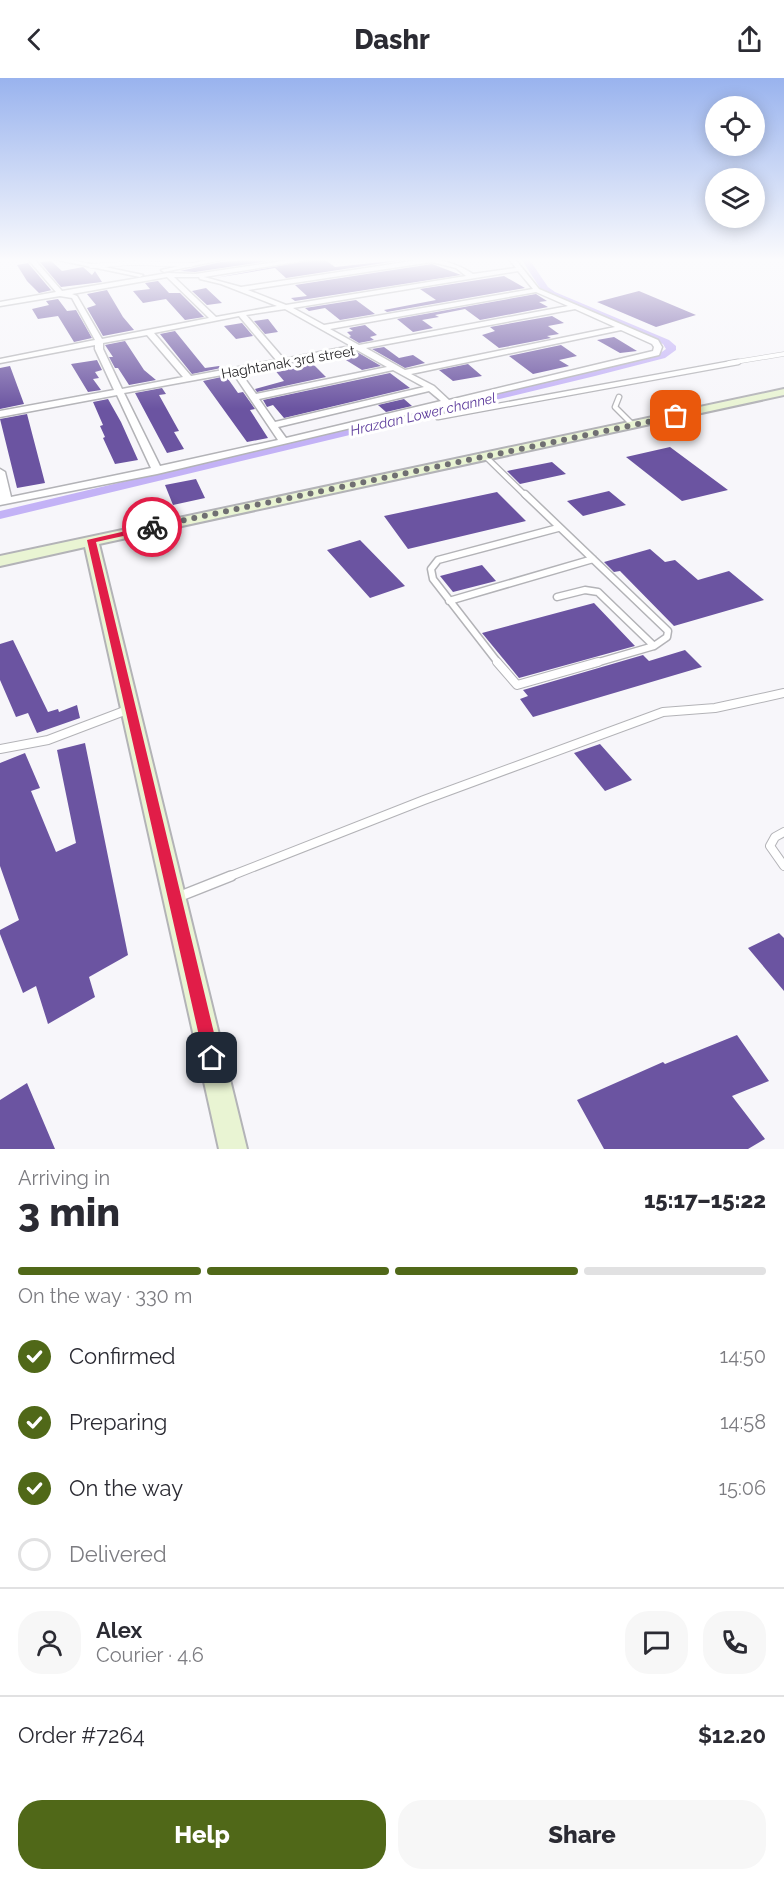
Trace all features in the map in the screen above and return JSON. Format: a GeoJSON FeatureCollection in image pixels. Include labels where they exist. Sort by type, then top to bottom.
{"type":"FeatureCollection","features":[{"type":"Feature","properties":{"kind":"main road"},"geometry":{"type":"LineString","coordinates":[[0,561],[784,392]]}},
{"type":"Feature","properties":{"kind":"main road"},"geometry":{"type":"LineString","coordinates":[[91,540],[233,1149]]}},
{"type":"Feature","properties":{"kind":"street"},"geometry":{"type":"LineString","coordinates":[[81,309],[99,341],[99,349],[157,471]]}},
{"type":"Feature","properties":{"kind":"street"},"geometry":{"type":"LineString","coordinates":[[204,309],[214,319]]}},
{"type":"Feature","properties":{"kind":"street"},"geometry":{"type":"LineString","coordinates":[[0,361],[148,331],[279,309]]}},
{"type":"Feature","properties":{"kind":"street"},"geometry":{"type":"LineString","coordinates":[[288,309],[431,388],[447,402]]}},
{"type":"Feature","properties":{"kind":"street"},"geometry":{"type":"LineString","coordinates":[[322,328],[430,309]]}},
{"type":"Feature","properties":{"kind":"street","name":"Haghtanak 3rd street"},"geometry":{"type":"LineString","coordinates":[[0,414],[565,309]]}},
{"type":"Feature","properties":{"kind":"street"},"geometry":{"type":"LineString","coordinates":[[0,472],[4,502],[157,471],[283,440],[342,429],[656,352],[658,347],[655,342],[579,309]]}},
{"type":"Feature","properties":{"kind":"street"},"geometry":{"type":"LineString","coordinates":[[241,314],[283,363]]}},
{"type":"Feature","properties":{"kind":"street"},"geometry":{"type":"LineString","coordinates":[[403,372],[621,328]]}},
{"type":"Feature","properties":{"kind":"street"},"geometry":{"type":"LineString","coordinates":[[148,331],[190,380]]}},
{"type":"Feature","properties":{"kind":"street"},"geometry":{"type":"LineString","coordinates":[[255,397],[393,368]]}},
{"type":"Feature","properties":{"kind":"street"},"geometry":{"type":"LineString","coordinates":[[236,371],[283,440]]}},
{"type":"Feature","properties":{"kind":"street"},"geometry":{"type":"LineString","coordinates":[[274,425],[405,397],[431,388]]}},
{"type":"Feature","properties":{"kind":"lane"},"geometry":{"type":"LineString","coordinates":[[438,417],[622,381],[704,370],[784,354]]}},
{"type":"Feature","properties":{"kind":"lane"},"geometry":{"type":"LineString","coordinates":[[619,397],[615,407],[633,425]]}},
{"type":"Feature","properties":{"kind":"lane"},"geometry":{"type":"LineString","coordinates":[[485,456],[668,632],[665,641],[654,646],[517,685],[449,601],[433,579],[430,569],[438,560],[558,528]]}},
{"type":"Feature","properties":{"kind":"lane"},"geometry":{"type":"LineString","coordinates":[[449,601],[593,559]]}},
{"type":"Feature","properties":{"kind":"lane"},"geometry":{"type":"LineString","coordinates":[[556,597],[585,590],[598,592],[654,646]]}},
{"type":"Feature","properties":{"kind":"lane"},"geometry":{"type":"LineString","coordinates":[[175,899],[424,800],[663,712],[715,708],[784,693]]}},
{"type":"Feature","properties":{"kind":"lane"},"geometry":{"type":"LineString","coordinates":[[0,749],[48,740],[130,709]]}},
{"type":"Feature","properties":{"kind":"lane"},"geometry":{"type":"LineString","coordinates":[[784,832],[775,837],[770,846],[784,866]]}},
{"type":"Feature","properties":{"kind":"building"},"geometry":{"type":"Polygon","coordinates":[[[32,309],[76,310],[92,338],[74,342],[58,316],[38,319],[32,309]]]}},
{"type":"Feature","properties":{"kind":"building"},"geometry":{"type":"Polygon","coordinates":[[[88,309],[118,309],[134,330],[103,336],[88,309]]]}},
{"type":"Feature","properties":{"kind":"building"},"geometry":{"type":"Polygon","coordinates":[[[175,309],[196,309],[204,317],[185,320],[175,309]]]}},
{"type":"Feature","properties":{"kind":"building"},"geometry":{"type":"Polygon","coordinates":[[[326,309],[368,309],[375,314],[340,320],[326,309]]]}},
{"type":"Feature","properties":{"kind":"building"},"geometry":{"type":"Polygon","coordinates":[[[389,309],[404,309],[387,312],[384,310],[389,309]]]}},
{"type":"Feature","properties":{"kind":"building"},"geometry":{"type":"Polygon","coordinates":[[[453,309],[538,309],[480,320],[465,309],[422,320],[433,328],[413,332],[397,319],[453,309]]]}},
{"type":"Feature","properties":{"kind":"building"},"geometry":{"type":"Polygon","coordinates":[[[613,309],[682,309],[696,315],[656,327],[613,309]]]}},
{"type":"Feature","properties":{"kind":"building"},"geometry":{"type":"Polygon","coordinates":[[[552,316],[564,323],[548,326],[559,334],[547,336],[551,338],[499,348],[482,335],[495,331],[490,327],[552,316]]]}},
{"type":"Feature","properties":{"kind":"building"},"geometry":{"type":"Polygon","coordinates":[[[268,319],[278,332],[265,334],[254,321],[268,319]]]}},
{"type":"Feature","properties":{"kind":"building"},"geometry":{"type":"Polygon","coordinates":[[[242,323],[253,336],[236,339],[224,326],[242,323]]]}},
{"type":"Feature","properties":{"kind":"building"},"geometry":{"type":"Polygon","coordinates":[[[365,325],[377,335],[370,337],[374,340],[359,343],[349,337],[351,336],[347,332],[353,331],[349,328],[365,325]]]}},
{"type":"Feature","properties":{"kind":"building"},"geometry":{"type":"Polygon","coordinates":[[[175,331],[205,368],[219,366],[221,368],[192,374],[160,334],[175,331]]]}},
{"type":"Feature","properties":{"kind":"building"},"geometry":{"type":"Polygon","coordinates":[[[614,337],[637,351],[620,353],[597,340],[614,337]]]}},
{"type":"Feature","properties":{"kind":"building"},"geometry":{"type":"Polygon","coordinates":[[[125,341],[144,370],[156,380],[129,385],[118,368],[115,368],[109,357],[113,357],[105,345],[125,341]]]}},
{"type":"Feature","properties":{"kind":"building"},"geometry":{"type":"Polygon","coordinates":[[[561,345],[577,356],[559,360],[569,366],[533,374],[509,356],[561,345]]]}},
{"type":"Feature","properties":{"kind":"building"},"geometry":{"type":"Polygon","coordinates":[[[384,347],[399,358],[413,355],[425,363],[405,368],[372,349],[384,347]]]}},
{"type":"Feature","properties":{"kind":"building"},"geometry":{"type":"Polygon","coordinates":[[[357,352],[381,366],[362,370],[341,357],[357,352]]]}},
{"type":"Feature","properties":{"kind":"building"},"geometry":{"type":"Polygon","coordinates":[[[97,360],[102,370],[95,372],[99,378],[93,379],[101,390],[88,392],[71,364],[97,360]]]}},
{"type":"Feature","properties":{"kind":"building"},"geometry":{"type":"Polygon","coordinates":[[[311,362],[326,377],[257,392],[255,389],[284,381],[273,368],[311,362]]]}},
{"type":"Feature","properties":{"kind":"building"},"geometry":{"type":"Polygon","coordinates":[[[468,364],[482,376],[453,381],[439,370],[468,364]]]}},
{"type":"Feature","properties":{"kind":"building"},"geometry":{"type":"Polygon","coordinates":[[[10,366],[24,404],[0,409],[0,368],[10,366]]]}},
{"type":"Feature","properties":{"kind":"building"},"geometry":{"type":"Polygon","coordinates":[[[390,373],[410,388],[284,418],[273,405],[267,407],[263,400],[390,373]]]}},
{"type":"Feature","properties":{"kind":"building"},"geometry":{"type":"Polygon","coordinates":[[[226,376],[238,393],[243,392],[255,409],[250,410],[268,438],[247,442],[203,381],[226,376]]]}},
{"type":"Feature","properties":{"kind":"building"},"geometry":{"type":"Polygon","coordinates":[[[162,388],[166,394],[159,395],[179,431],[174,432],[184,449],[167,453],[135,393],[162,388]]]}},
{"type":"Feature","properties":{"kind":"building"},"geometry":{"type":"Polygon","coordinates":[[[108,399],[138,460],[115,464],[103,438],[105,437],[100,426],[103,425],[93,402],[108,399]]]}},
{"type":"Feature","properties":{"kind":"building"},"geometry":{"type":"Polygon","coordinates":[[[404,399],[412,406],[386,412],[378,405],[404,399]]]}},
{"type":"Feature","properties":{"kind":"building"},"geometry":{"type":"Polygon","coordinates":[[[27,414],[45,483],[17,488],[0,419],[27,414]]]}},
{"type":"Feature","properties":{"kind":"building"},"geometry":{"type":"Polygon","coordinates":[[[670,447],[728,490],[682,501],[626,457],[670,447]]]}},
{"type":"Feature","properties":{"kind":"building"},"geometry":{"type":"Polygon","coordinates":[[[552,462],[566,474],[520,484],[507,471],[552,462]]]}},
{"type":"Feature","properties":{"kind":"building"},"geometry":{"type":"Polygon","coordinates":[[[196,479],[205,498],[173,505],[165,485],[196,479]]]}},
{"type":"Feature","properties":{"kind":"building"},"geometry":{"type":"Polygon","coordinates":[[[609,491],[626,505],[583,516],[567,501],[609,491]]]}},
{"type":"Feature","properties":{"kind":"building"},"geometry":{"type":"Polygon","coordinates":[[[497,492],[526,521],[408,549],[384,516],[497,492]]]}},
{"type":"Feature","properties":{"kind":"building"},"geometry":{"type":"Polygon","coordinates":[[[360,540],[405,586],[370,598],[327,550],[360,540]]]}},
{"type":"Feature","properties":{"kind":"building"},"geometry":{"type":"Polygon","coordinates":[[[650,549],[665,562],[675,560],[698,580],[729,571],[764,600],[674,626],[620,571],[614,572],[604,562],[650,549]]]}},
{"type":"Feature","properties":{"kind":"building"},"geometry":{"type":"Polygon","coordinates":[[[482,565],[496,581],[453,592],[440,576],[482,565]]]}},
{"type":"Feature","properties":{"kind":"building"},"geometry":{"type":"Polygon","coordinates":[[[594,603],[635,646],[519,678],[482,633],[594,603]]]}},
{"type":"Feature","properties":{"kind":"building"},"geometry":{"type":"Polygon","coordinates":[[[13,640],[48,712],[58,709],[59,712],[77,705],[80,718],[37,733],[28,713],[16,717],[0,680],[0,644],[13,640]]]}},
{"type":"Feature","properties":{"kind":"building"},"geometry":{"type":"Polygon","coordinates":[[[685,650],[702,667],[533,717],[520,699],[528,696],[523,690],[643,655],[649,661],[685,650]]]}},
{"type":"Feature","properties":{"kind":"building"},"geometry":{"type":"Polygon","coordinates":[[[85,743],[128,955],[89,977],[95,997],[48,1024],[36,986],[23,993],[0,934],[0,930],[19,920],[0,866],[0,763],[25,753],[40,788],[31,791],[56,852],[76,843],[57,750],[85,743]]]}},
{"type":"Feature","properties":{"kind":"building"},"geometry":{"type":"Polygon","coordinates":[[[600,744],[632,780],[605,791],[574,753],[600,744]]]}},
{"type":"Feature","properties":{"kind":"building"},"geometry":{"type":"Polygon","coordinates":[[[779,933],[784,938],[784,991],[748,948],[779,933]]]}},
{"type":"Feature","properties":{"kind":"building"},"geometry":{"type":"Polygon","coordinates":[[[737,1035],[769,1081],[732,1096],[765,1139],[748,1149],[604,1149],[577,1100],[663,1062],[665,1064],[737,1035]]]}},
{"type":"Feature","properties":{"kind":"building"},"geometry":{"type":"Polygon","coordinates":[[[27,1083],[55,1149],[0,1149],[0,1100],[27,1083]]]}},
{"type":"Feature","properties":{"kind":"waterway","name":"Hrazdan Lower channel"},"geometry":{"type":"LineString","coordinates":[[0,515],[591,374],[662,356],[671,350],[671,346],[666,342],[588,309]]}},
{"type":"Feature","properties":{"kind":"way so far"},"geometry":{"type":"LineString","coordinates":[[152,527],[676,416]]}},
{"type":"Feature","properties":{"kind":"route"},"geometry":{"type":"LineString","coordinates":[[152,527],[91,540],[212,1058]]}}]}
